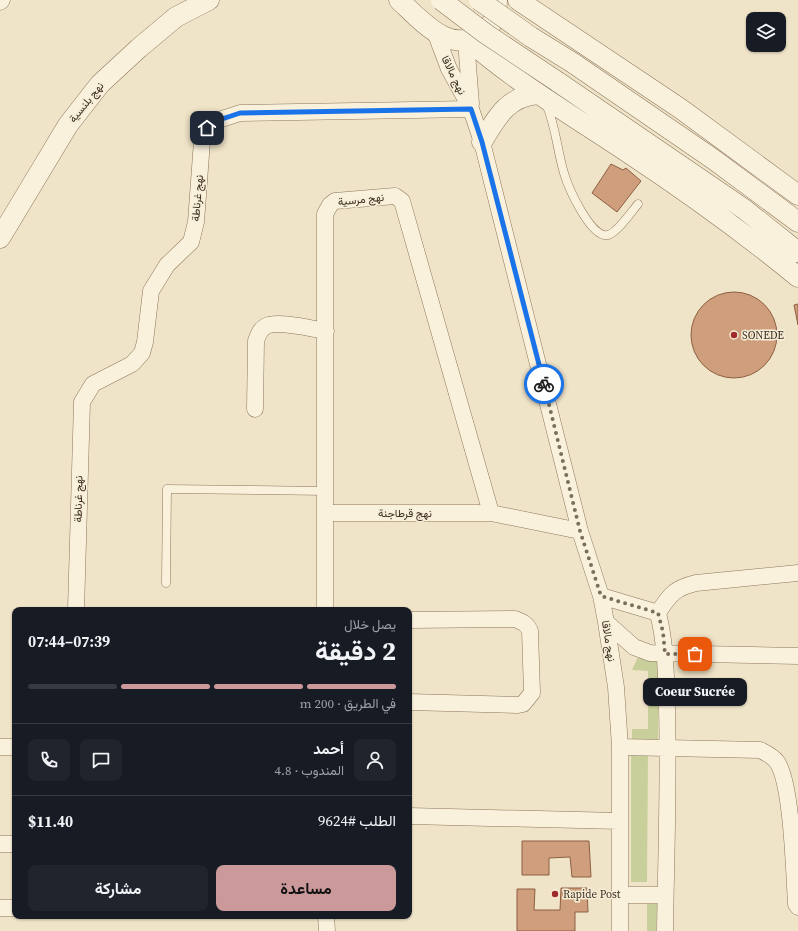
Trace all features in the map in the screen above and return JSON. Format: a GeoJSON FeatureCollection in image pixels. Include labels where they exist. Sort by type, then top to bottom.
{"type":"FeatureCollection","features":[{"type":"Feature","properties":{"kind":"street","name":"نهج بلنسية"},"geometry":{"type":"LineString","coordinates":[[0,238],[68,125],[100,84],[139,48],[176,17],[209,0]]}},
{"type":"Feature","properties":{"kind":"street"},"geometry":{"type":"LineString","coordinates":[[399,0],[435,32],[445,38],[456,41],[467,40],[486,31],[496,12],[497,0]]}},
{"type":"Feature","properties":{"kind":"street"},"geometry":{"type":"LineString","coordinates":[[440,0],[486,34],[737,204],[798,252]]}},
{"type":"Feature","properties":{"kind":"street"},"geometry":{"type":"LineString","coordinates":[[478,0],[713,159],[798,222]]}},
{"type":"Feature","properties":{"kind":"street"},"geometry":{"type":"LineString","coordinates":[[518,0],[682,109],[798,195]]}},
{"type":"Feature","properties":{"kind":"street","name":"نهج مالاقا"},"geometry":{"type":"LineString","coordinates":[[435,32],[449,69],[471,109],[482,142],[580,531],[601,596],[616,687],[620,747],[620,931]]}},
{"type":"Feature","properties":{"kind":"street"},"geometry":{"type":"LineString","coordinates":[[467,40],[490,60],[540,95],[688,193],[726,220],[798,276]]}},
{"type":"Feature","properties":{"kind":"street"},"geometry":{"type":"LineString","coordinates":[[467,40],[471,109]]}},
{"type":"Feature","properties":{"kind":"street"},"geometry":{"type":"LineString","coordinates":[[482,142],[494,121],[506,107],[521,97],[540,95]]}},
{"type":"Feature","properties":{"kind":"street","name":"نهج غرناطة"},"geometry":{"type":"LineString","coordinates":[[76,607],[82,402],[93,384],[132,364],[142,353],[145,342],[152,291],[167,265],[190,242],[196,222],[202,141],[207,128],[219,120],[240,113],[471,109]]}},
{"type":"Feature","properties":{"kind":"street","name":"نهج مرسية"},"geometry":{"type":"LineString","coordinates":[[325,513],[327,210],[335,201],[395,196],[402,201],[491,513]]}},
{"type":"Feature","properties":{"kind":"street"},"geometry":{"type":"LineString","coordinates":[[255,409],[256,341],[258,332],[266,326],[276,324],[326,331]]}},
{"type":"Feature","properties":{"kind":"street"},"geometry":{"type":"LineString","coordinates":[[325,513],[325,607]]}},
{"type":"Feature","properties":{"kind":"street","name":"نهج قرطاجنة"},"geometry":{"type":"LineString","coordinates":[[325,513],[491,513],[580,531]]}},
{"type":"Feature","properties":{"kind":"street"},"geometry":{"type":"LineString","coordinates":[[665,931],[668,748],[665,654],[663,632],[658,613],[672,593],[680,587],[696,583],[798,573]]}},
{"type":"Feature","properties":{"kind":"street"},"geometry":{"type":"LineString","coordinates":[[601,596],[658,613]]}},
{"type":"Feature","properties":{"kind":"street"},"geometry":{"type":"LineString","coordinates":[[412,620],[515,619],[522,621],[528,625],[530,632],[532,693],[523,704],[518,705],[412,702]]}},
{"type":"Feature","properties":{"kind":"street"},"geometry":{"type":"LineString","coordinates":[[606,622],[634,647],[650,653],[798,656]]}},
{"type":"Feature","properties":{"kind":"street"},"geometry":{"type":"LineString","coordinates":[[0,747],[12,747]]}},
{"type":"Feature","properties":{"kind":"street"},"geometry":{"type":"LineString","coordinates":[[620,747],[760,750],[770,754],[778,762],[786,788],[796,904],[798,907]]}},
{"type":"Feature","properties":{"kind":"street"},"geometry":{"type":"LineString","coordinates":[[412,816],[620,821]]}},
{"type":"Feature","properties":{"kind":"street"},"geometry":{"type":"LineString","coordinates":[[0,844],[12,844]]}},
{"type":"Feature","properties":{"kind":"street"},"geometry":{"type":"LineString","coordinates":[[620,895],[665,895]]}},
{"type":"Feature","properties":{"kind":"street"},"geometry":{"type":"LineString","coordinates":[[0,908],[12,908]]}},
{"type":"Feature","properties":{"kind":"street"},"geometry":{"type":"LineString","coordinates":[[326,919],[326,931]]}},
{"type":"Feature","properties":{"kind":"lane"},"geometry":{"type":"LineString","coordinates":[[540,95],[554,124],[565,175],[586,218],[597,232],[604,235],[613,233],[638,204]]}},
{"type":"Feature","properties":{"kind":"lane"},"geometry":{"type":"LineString","coordinates":[[166,583],[167,489],[326,491]]}},
{"type":"Feature","properties":{"kind":"green space"},"geometry":{"type":"Polygon","coordinates":[[[655,656],[658,666],[658,740],[632,739],[632,729],[648,729],[648,671],[632,670],[638,657],[655,656]]]}},
{"type":"Feature","properties":{"kind":"green space"},"geometry":{"type":"Polygon","coordinates":[[[631,754],[648,754],[647,882],[631,882],[631,754]]]}},
{"type":"Feature","properties":{"kind":"green space"},"geometry":{"type":"Polygon","coordinates":[[[647,904],[657,904],[656,931],[647,931],[647,904]]]}},
{"type":"Feature","properties":{"kind":"building"},"geometry":{"type":"Polygon","coordinates":[[[611,164],[623,170],[626,168],[641,181],[617,212],[592,193],[611,164]]]}},
{"type":"Feature","properties":{"kind":"building","name":"SONEDE"},"geometry":{"type":"Polygon","coordinates":[[[726,292],[742,292],[751,295],[765,304],[774,318],[777,327],[777,343],[774,352],[765,366],[751,375],[742,378],[726,378],[710,371],[703,366],[698,359],[691,343],[691,327],[698,311],[703,304],[710,299],[726,292]]]}},
{"type":"Feature","properties":{"kind":"building"},"geometry":{"type":"Polygon","coordinates":[[[798,304],[798,325],[794,305],[798,304]]]}},
{"type":"Feature","properties":{"kind":"building"},"geometry":{"type":"Polygon","coordinates":[[[522,841],[589,841],[591,877],[572,877],[570,857],[549,858],[549,875],[522,875],[522,841]]]}},
{"type":"Feature","properties":{"kind":"building"},"geometry":{"type":"Polygon","coordinates":[[[561,888],[587,888],[588,912],[575,912],[575,931],[517,931],[517,889],[535,889],[534,910],[560,910],[561,888]]]}},
{"type":"Feature","properties":{"kind":"way so far"},"geometry":{"type":"LineString","coordinates":[[544,384],[580,531],[601,596],[658,613],[663,632],[665,654],[695,654]]}},
{"type":"Feature","properties":{"kind":"place","name":"SONEDE"},"geometry":{"type":"Point","coordinates":[734,335]}},
{"type":"Feature","properties":{"kind":"place","name":"Coeur Sucrée"},"geometry":{"type":"Point","coordinates":[695,654]}},
{"type":"Feature","properties":{"kind":"place","name":"Rapide Post"},"geometry":{"type":"Point","coordinates":[555,894]}},
{"type":"Feature","properties":{"kind":"route"},"geometry":{"type":"LineString","coordinates":[[207,128],[219,120],[240,113],[471,109],[482,142],[544,384]]}}]}
